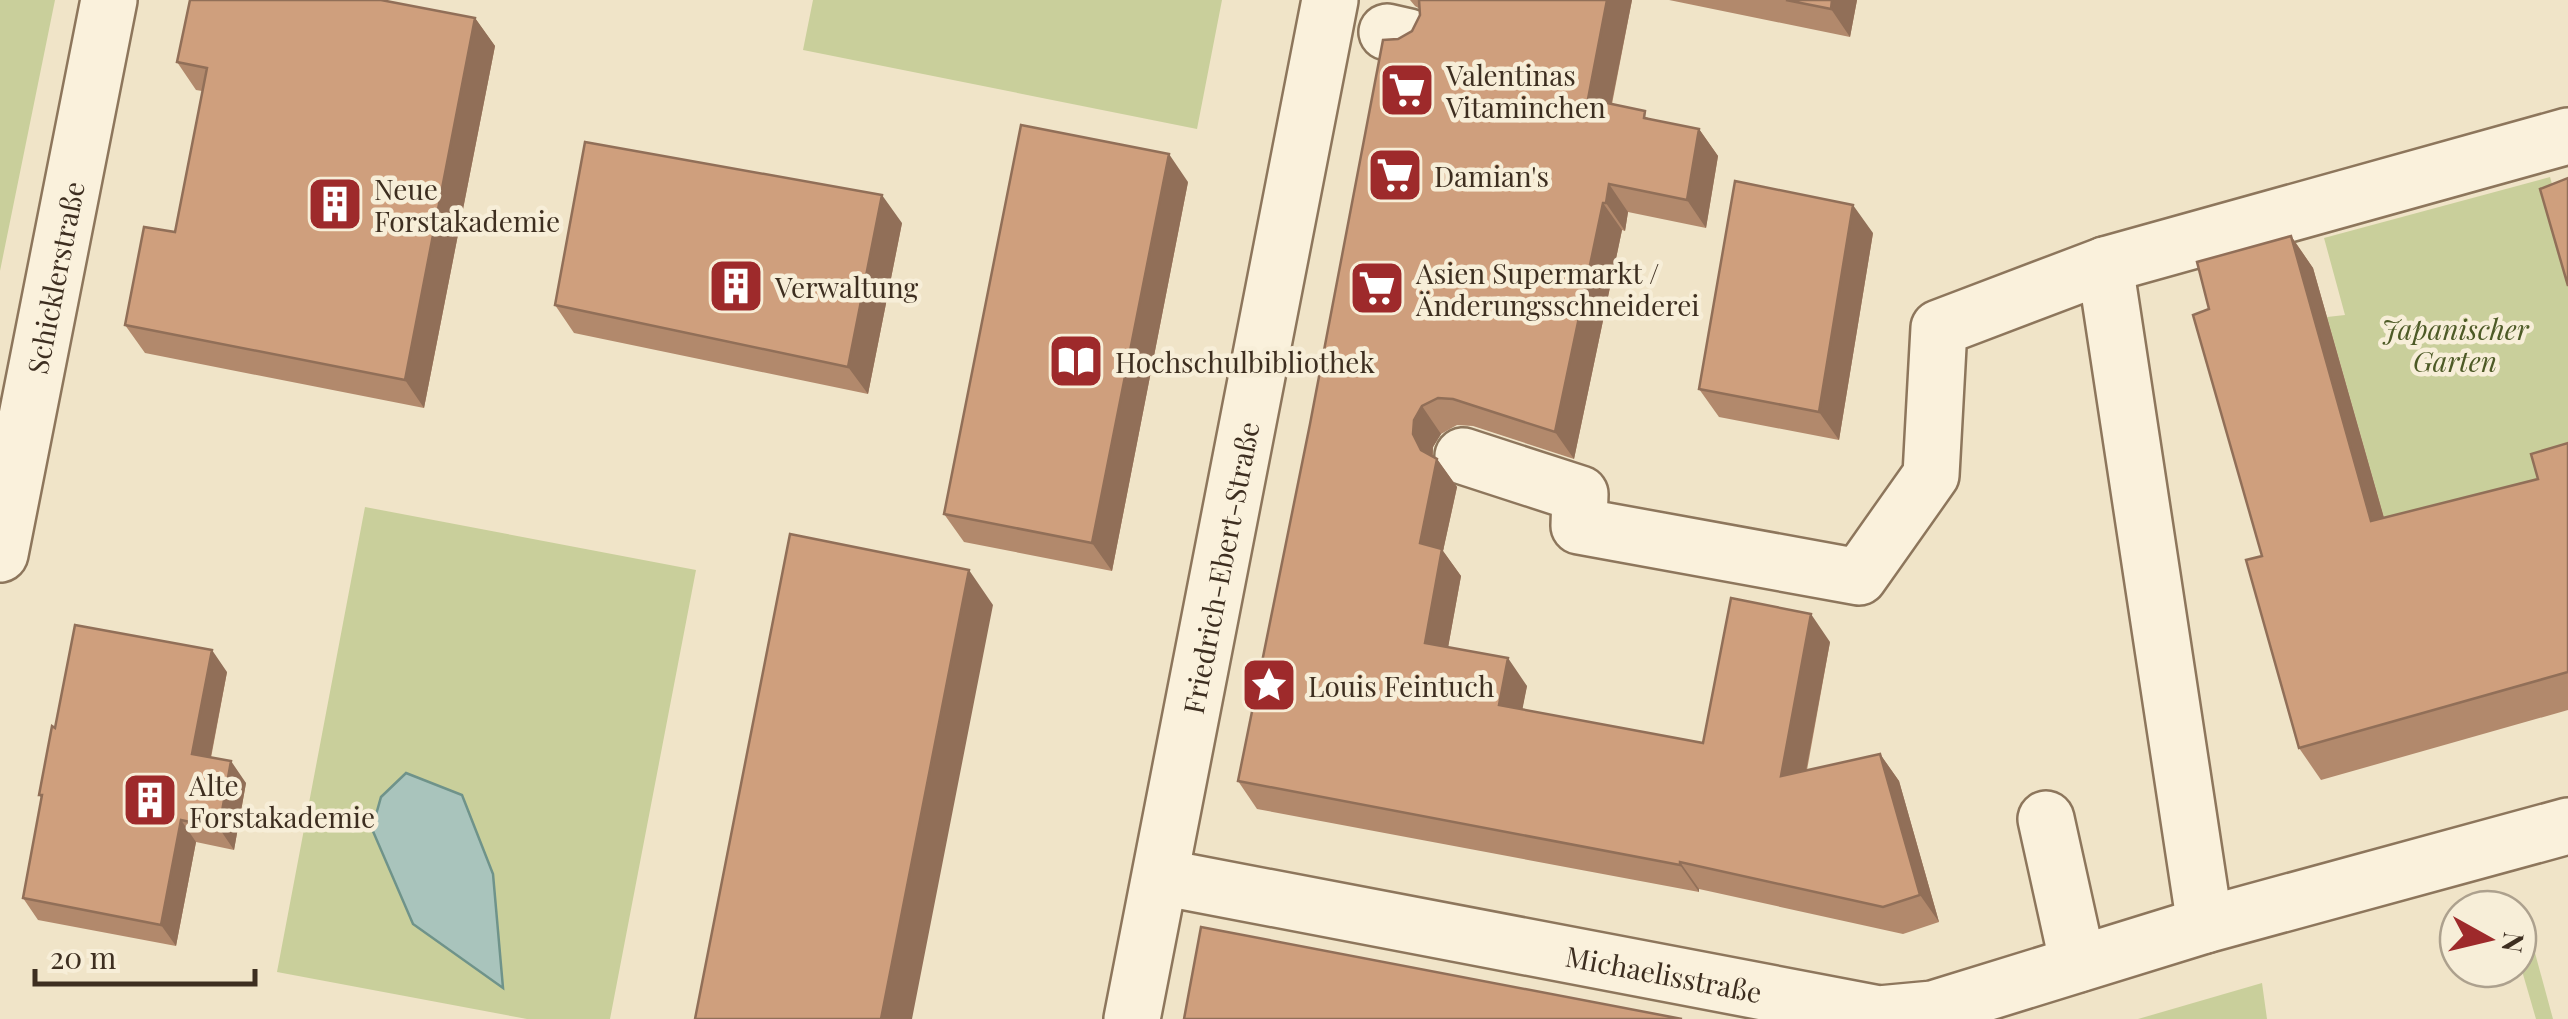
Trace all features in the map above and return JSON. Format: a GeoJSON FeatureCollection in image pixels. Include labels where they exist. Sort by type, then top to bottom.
{"type":"FeatureCollection","features":[{"type":"Feature","properties":{"kind":"street","name":"Schicklerstraße"},"geometry":{"type":"LineString","coordinates":[[0,554],[109,0]]}},
{"type":"Feature","properties":{"kind":"street","name":"Friedrich-Ebert-Straße"},"geometry":{"type":"LineString","coordinates":[[1132,1019],[1330,0]]}},
{"type":"Feature","properties":{"kind":"street"},"geometry":{"type":"LineString","coordinates":[[1463,456],[1580,494],[1579,526],[1859,577],[1932,474],[1938,328],[2105,265],[2568,136]]}},
{"type":"Feature","properties":{"kind":"street"},"geometry":{"type":"LineString","coordinates":[[2105,265],[2205,925]]}},
{"type":"Feature","properties":{"kind":"street"},"geometry":{"type":"LineString","coordinates":[[2046,819],[2078,964]]}},
{"type":"Feature","properties":{"kind":"street","name":"Michaelisstraße"},"geometry":{"type":"LineString","coordinates":[[1161,877],[1879,1014],[1933,1009],[2205,925],[2568,826]]}},
{"type":"Feature","properties":{"kind":"green space"},"geometry":{"type":"Polygon","coordinates":[[[0,0],[55,0],[0,271],[0,0]]]}},
{"type":"Feature","properties":{"kind":"green space"},"geometry":{"type":"Polygon","coordinates":[[[813,0],[1222,0],[1197,129],[803,50],[813,0]]]}},
{"type":"Feature","properties":{"kind":"green space","name":"Japanischer Garten"},"geometry":{"type":"Polygon","coordinates":[[[2550,177],[2568,240],[2568,482],[2394,553],[2327,317],[2345,315],[2324,238],[2550,177]]]}},
{"type":"Feature","properties":{"kind":"green space"},"geometry":{"type":"Polygon","coordinates":[[[365,507],[696,570],[610,1019],[527,1019],[277,972],[365,507]]]}},
{"type":"Feature","properties":{"kind":"green space"},"geometry":{"type":"Polygon","coordinates":[[[2538,964],[2553,1019],[2536,1019],[2527,989],[2538,989],[2538,964]]]}},
{"type":"Feature","properties":{"kind":"green space"},"geometry":{"type":"Polygon","coordinates":[[[2262,983],[2267,1019],[2138,1019],[2262,983]]]}},
{"type":"Feature","properties":{"kind":"water"},"geometry":{"type":"Polygon","coordinates":[[[406,773],[462,795],[493,874],[503,988],[413,924],[372,829],[381,797],[406,773]]]}},
{"type":"Feature","properties":{"kind":"building","name":"Neue Forstakademie"},"geometry":{"type":"Polygon","coordinates":[[[190,0],[381,0],[475,18],[405,380],[125,325],[144,227],[175,232],[207,68],[177,62],[190,0]]]}},
{"type":"Feature","properties":{"kind":"building"},"geometry":{"type":"Polygon","coordinates":[[[1419,0],[1607,0],[1588,99],[1645,111],[1644,118],[1699,129],[1687,200],[1609,184],[1555,432],[1453,399],[1438,398],[1422,406],[1414,420],[1413,434],[1421,450],[1437,459],[1420,543],[1442,549],[1425,643],[1508,658],[1499,705],[1703,743],[1731,598],[1811,614],[1781,776],[1880,754],[1920,895],[1883,907],[1680,862],[1238,781],[1383,40],[1398,39],[1412,31],[1420,15],[1419,0]]]}},
{"type":"Feature","properties":{"kind":"building"},"geometry":{"type":"Polygon","coordinates":[[[1786,0],[1832,0],[1831,9],[1786,0]]]}},
{"type":"Feature","properties":{"kind":"building","name":"Hochschulbibliothek"},"geometry":{"type":"Polygon","coordinates":[[[1021,125],[1169,154],[1092,543],[944,514],[1021,125]]]}},
{"type":"Feature","properties":{"kind":"building","name":"Verwaltung"},"geometry":{"type":"Polygon","coordinates":[[[585,142],[882,195],[848,367],[555,305],[585,142]]]}},
{"type":"Feature","properties":{"kind":"building"},"geometry":{"type":"Polygon","coordinates":[[[2568,178],[2568,286],[2540,189],[2568,178]]]}},
{"type":"Feature","properties":{"kind":"building"},"geometry":{"type":"Polygon","coordinates":[[[1735,181],[1853,205],[1819,412],[1699,389],[1735,181]]]}},
{"type":"Feature","properties":{"kind":"building"},"geometry":{"type":"Polygon","coordinates":[[[2291,236],[2371,521],[2538,479],[2531,454],[2568,443],[2568,672],[2299,748],[2246,560],[2262,556],[2193,315],[2209,309],[2197,262],[2291,236]]]}},
{"type":"Feature","properties":{"kind":"building"},"geometry":{"type":"Polygon","coordinates":[[[790,534],[969,570],[881,1019],[695,1019],[790,534]]]}},
{"type":"Feature","properties":{"kind":"building","name":"Alte Forstakademie"},"geometry":{"type":"Polygon","coordinates":[[[75,625],[212,650],[192,754],[231,761],[219,828],[181,820],[161,925],[23,898],[52,726],[55,728],[75,625]]]}},
{"type":"Feature","properties":{"kind":"building"},"geometry":{"type":"Polygon","coordinates":[[[1201,927],[1682,1019],[1184,1019],[1201,927]]]}},
{"type":"Feature","properties":{"kind":"place","name":"Valentinas Vitaminchen"},"geometry":{"type":"Point","coordinates":[1407,90]}},
{"type":"Feature","properties":{"kind":"place","name":"Damian's"},"geometry":{"type":"Point","coordinates":[1395,175]}},
{"type":"Feature","properties":{"kind":"place","name":"Neue Forstakademie"},"geometry":{"type":"Point","coordinates":[335,204]}},
{"type":"Feature","properties":{"kind":"place","name":"Verwaltung"},"geometry":{"type":"Point","coordinates":[736,286]}},
{"type":"Feature","properties":{"kind":"place","name":"Asien Supermarkt / Änderungsschneiderei"},"geometry":{"type":"Point","coordinates":[1377,288]}},
{"type":"Feature","properties":{"kind":"place","name":"Hochschulbibliothek"},"geometry":{"type":"Point","coordinates":[1076,361]}},
{"type":"Feature","properties":{"kind":"place","name":"Louis Feintuch"},"geometry":{"type":"Point","coordinates":[1269,685]}},
{"type":"Feature","properties":{"kind":"place","name":"Alte Forstakademie"},"geometry":{"type":"Point","coordinates":[150,800]}}]}
